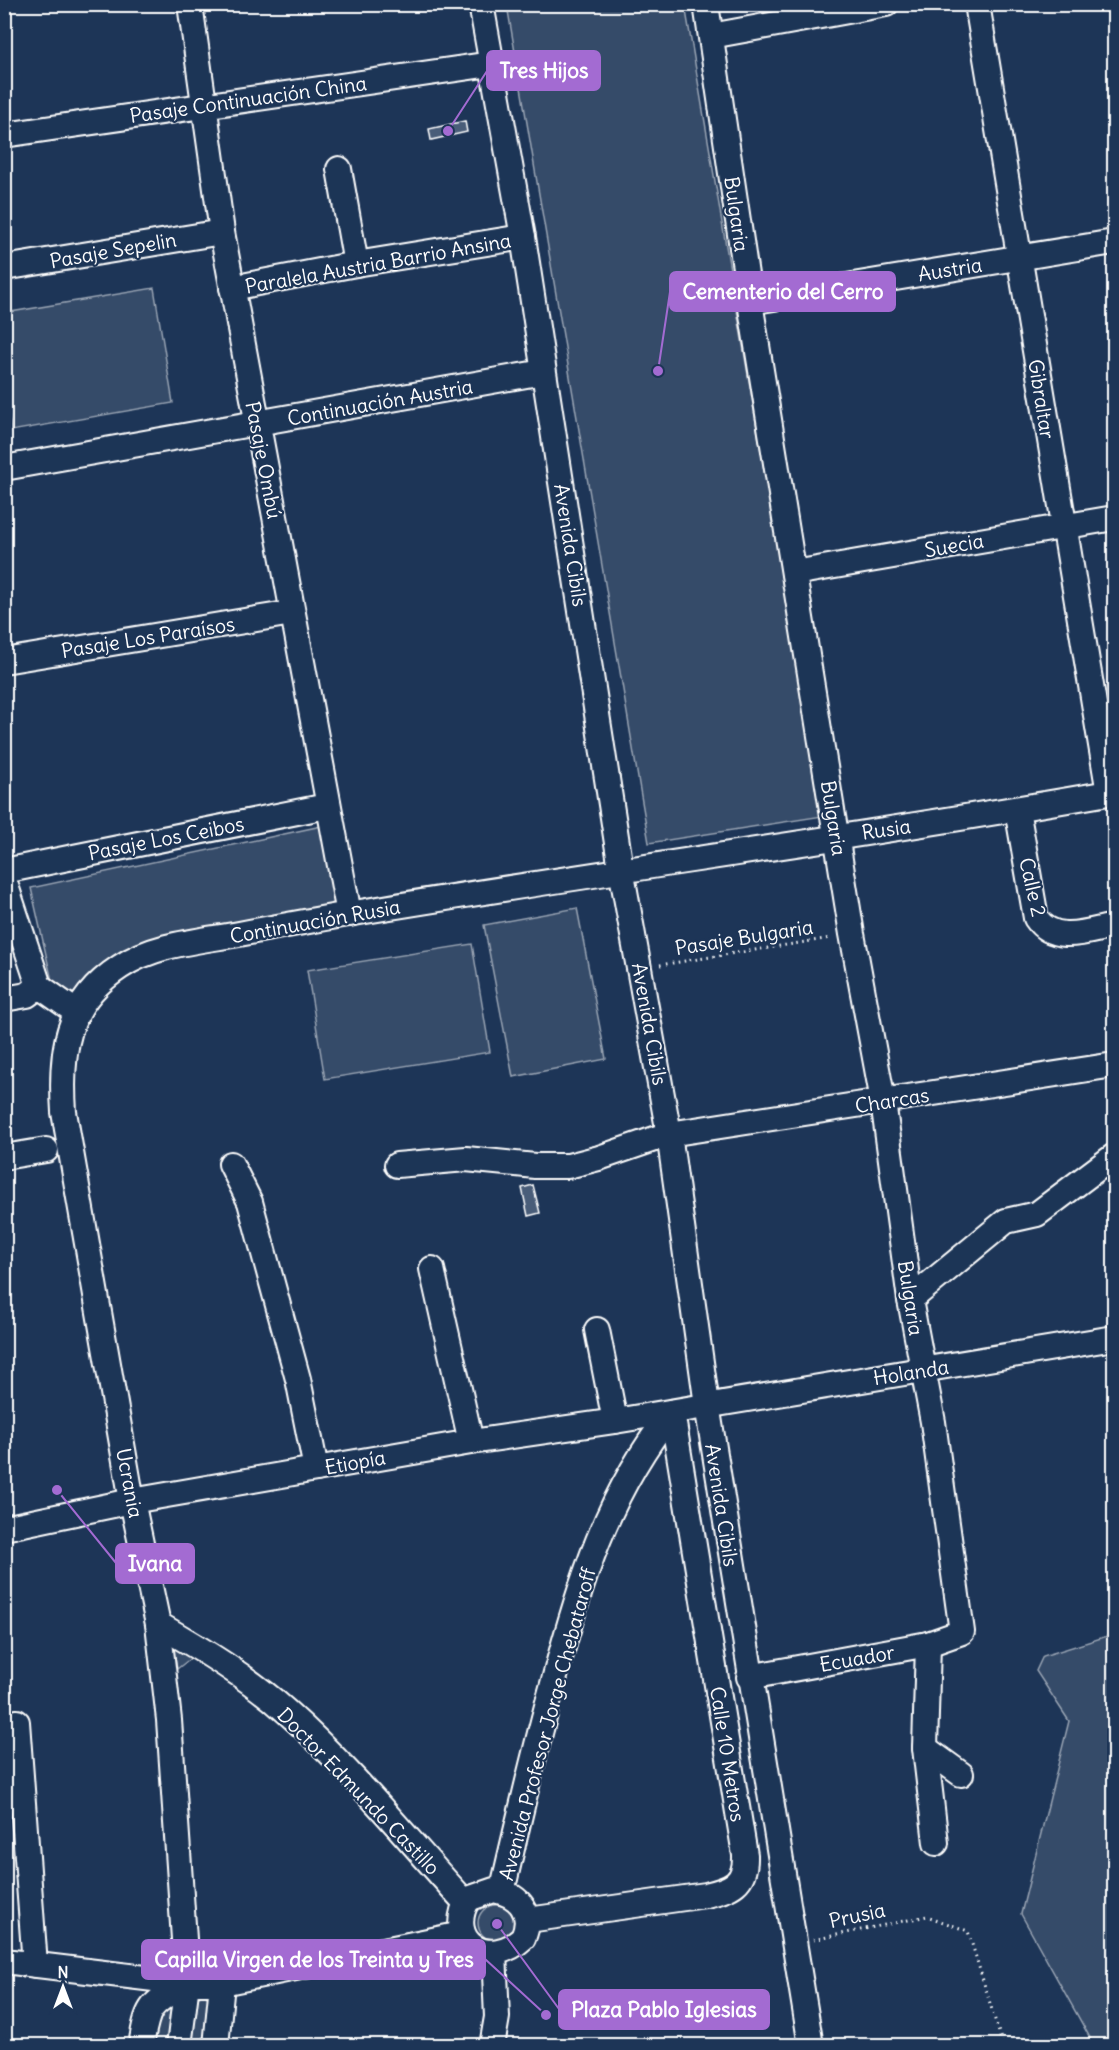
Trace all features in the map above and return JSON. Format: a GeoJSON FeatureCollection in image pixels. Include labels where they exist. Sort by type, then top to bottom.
{"type":"FeatureCollection","features":[{"type":"Feature","properties":{"kind":"street","name":"Pasaje Ombú"},"geometry":{"type":"LineString","coordinates":[[190,4],[206,105],[222,232],[327,806],[349,914]]}},
{"type":"Feature","properties":{"kind":"street","name":"Avenida Cibils"},"geometry":{"type":"LineString","coordinates":[[481,4],[523,237],[621,869],[669,1134],[707,1405],[811,2046]]}},
{"type":"Feature","properties":{"kind":"street","name":"Bulgaria"},"geometry":{"type":"LineString","coordinates":[[706,4],[750,302],[836,836],[883,1101],[910,1300],[933,1422],[962,1632]]}},
{"type":"Feature","properties":{"kind":"street"},"geometry":{"type":"LineString","coordinates":[[711,36],[886,4]]}},
{"type":"Feature","properties":{"kind":"street","name":"Gibraltar"},"geometry":{"type":"LineString","coordinates":[[977,4],[1062,526],[1112,792]]}},
{"type":"Feature","properties":{"kind":"street","name":"Pasaje Continuación China"},"geometry":{"type":"LineString","coordinates":[[4,135],[491,64]]}},
{"type":"Feature","properties":{"kind":"street"},"geometry":{"type":"LineString","coordinates":[[339,169],[356,264]]}},
{"type":"Feature","properties":{"kind":"street","name":"Pasaje Sepelin"},"geometry":{"type":"LineString","coordinates":[[4,268],[222,232]]}},
{"type":"Feature","properties":{"kind":"street","name":"Paralela Austria Barrio Ansina"},"geometry":{"type":"LineString","coordinates":[[232,288],[356,264],[523,237]]}},
{"type":"Feature","properties":{"kind":"street","name":"Austria"},"geometry":{"type":"LineString","coordinates":[[750,302],[1114,242]]}},
{"type":"Feature","properties":{"kind":"street","name":"Continuación Austria"},"geometry":{"type":"LineString","coordinates":[[4,468],[543,372]]}},
{"type":"Feature","properties":{"kind":"street","name":"Suecia"},"geometry":{"type":"LineString","coordinates":[[794,573],[1114,518]]}},
{"type":"Feature","properties":{"kind":"street","name":"Pasaje Los Paraísos"},"geometry":{"type":"LineString","coordinates":[[4,660],[292,613]]}},
{"type":"Feature","properties":{"kind":"street","name":"Rusia"},"geometry":{"type":"LineString","coordinates":[[621,869],[1017,809],[1112,792]]}},
{"type":"Feature","properties":{"kind":"street","name":"Pasaje Los Ceibos"},"geometry":{"type":"LineString","coordinates":[[4,871],[327,806]]}},
{"type":"Feature","properties":{"kind":"street","name":"Calle 2"},"geometry":{"type":"LineString","coordinates":[[1017,809],[1036,918],[1042,927],[1062,935],[1114,926]]}},
{"type":"Feature","properties":{"kind":"street","name":"Continuación Rusia"},"geometry":{"type":"LineString","coordinates":[[64,1056],[68,1032],[76,1012],[104,979],[122,965],[146,954],[168,947],[349,914],[621,869]]}},
{"type":"Feature","properties":{"kind":"street"},"geometry":{"type":"LineString","coordinates":[[4,880],[39,986],[76,1012]]}},
{"type":"Feature","properties":{"kind":"street"},"geometry":{"type":"LineString","coordinates":[[4,999],[27,995],[39,986]]}},
{"type":"Feature","properties":{"kind":"street","name":"Ucrania"},"geometry":{"type":"LineString","coordinates":[[64,1056],[62,1081],[69,1146],[132,1501],[158,1624],[169,1720],[188,1983],[178,2046]]}},
{"type":"Feature","properties":{"kind":"street","name":"Charcas"},"geometry":{"type":"LineString","coordinates":[[397,1165],[466,1160],[535,1166],[568,1166],[669,1134],[1114,1065]]}},
{"type":"Feature","properties":{"kind":"street"},"geometry":{"type":"LineString","coordinates":[[4,1157],[46,1150]]}},
{"type":"Feature","properties":{"kind":"street"},"geometry":{"type":"LineString","coordinates":[[910,1300],[1006,1221],[1037,1214],[1114,1156]]}},
{"type":"Feature","properties":{"kind":"street"},"geometry":{"type":"LineString","coordinates":[[231,1164],[250,1202],[298,1379],[316,1469]]}},
{"type":"Feature","properties":{"kind":"street"},"geometry":{"type":"LineString","coordinates":[[432,1269],[471,1442]]}},
{"type":"Feature","properties":{"kind":"street"},"geometry":{"type":"LineString","coordinates":[[597,1330],[615,1421]]}},
{"type":"Feature","properties":{"kind":"street","name":"Holanda"},"geometry":{"type":"LineString","coordinates":[[707,1405],[1114,1338]]}},
{"type":"Feature","properties":{"kind":"street","name":"Etiopía"},"geometry":{"type":"LineString","coordinates":[[4,1528],[132,1501],[471,1442],[707,1405]]}},
{"type":"Feature","properties":{"kind":"street","name":"Avenida Profesor Jorge Chebataroff"},"geometry":{"type":"LineString","coordinates":[[528,1920],[519,1900],[502,1892],[564,1642],[596,1544],[631,1468],[672,1412]]}},
{"type":"Feature","properties":{"kind":"street","name":"Calle 10 Metros"},"geometry":{"type":"LineString","coordinates":[[528,1920],[706,1895],[730,1889],[742,1873],[745,1855],[672,1412]]}},
{"type":"Feature","properties":{"kind":"street","name":"Doctor Edmundo Castillo"},"geometry":{"type":"LineString","coordinates":[[158,1624],[230,1667],[285,1711],[357,1782],[466,1903]]}},
{"type":"Feature","properties":{"kind":"street","name":"Ecuador"},"geometry":{"type":"LineString","coordinates":[[750,1677],[928,1644],[962,1632]]}},
{"type":"Feature","properties":{"kind":"street"},"geometry":{"type":"LineString","coordinates":[[928,1644],[925,1748],[936,1842]]}},
{"type":"Feature","properties":{"kind":"street"},"geometry":{"type":"LineString","coordinates":[[17,1722],[35,1965]]}},
{"type":"Feature","properties":{"kind":"street"},"geometry":{"type":"LineString","coordinates":[[925,1748],[961,1774]]}},
{"type":"Feature","properties":{"kind":"street"},"geometry":{"type":"LineString","coordinates":[[502,1892],[494,1890],[473,1896],[466,1903],[462,1916],[462,1934],[475,1948],[494,1953],[507,1949],[523,1938],[528,1920]]}},
{"type":"Feature","properties":{"kind":"street"},"geometry":{"type":"LineString","coordinates":[[4,1961],[188,1983],[222,1983],[462,1934]]}},
{"type":"Feature","properties":{"kind":"street"},"geometry":{"type":"LineString","coordinates":[[492,2046],[497,2017],[494,1953]]}},
{"type":"Feature","properties":{"kind":"street"},"geometry":{"type":"LineString","coordinates":[[141,2046],[145,2016],[152,2006],[188,1983]]}},
{"type":"Feature","properties":{"kind":"street"},"geometry":{"type":"LineString","coordinates":[[216,2046],[222,1983]]}},
{"type":"Feature","properties":{"kind":"path","name":"Pasaje Bulgaria"},"geometry":{"type":"LineString","coordinates":[[640,968],[852,934]]}},
{"type":"Feature","properties":{"kind":"path","name":"Prusia"},"geometry":{"type":"LineString","coordinates":[[793,1944],[927,1916],[968,1930],[1003,2046]]}},
{"type":"Feature","properties":{"kind":"shaded area"},"geometry":{"type":"Polygon","coordinates":[[[507,5],[685,5],[823,816],[649,843],[507,5]]]}},
{"type":"Feature","properties":{"kind":"shaded area"},"geometry":{"type":"Polygon","coordinates":[[[154,288],[173,403],[11,431],[5,393],[5,313],[154,288]]]}},
{"type":"Feature","properties":{"kind":"shaded area"},"geometry":{"type":"Polygon","coordinates":[[[331,824],[348,906],[173,936],[84,995],[66,992],[52,981],[31,888],[331,824]]]}},
{"type":"Feature","properties":{"kind":"shaded area"},"geometry":{"type":"Polygon","coordinates":[[[577,908],[606,1059],[513,1077],[484,925],[577,908]]]}},
{"type":"Feature","properties":{"kind":"shaded area"},"geometry":{"type":"Polygon","coordinates":[[[472,944],[490,1052],[325,1079],[307,970],[472,944]]]}},
{"type":"Feature","properties":{"kind":"shaded area"},"geometry":{"type":"Polygon","coordinates":[[[1114,1634],[1114,2045],[1094,2045],[1021,1914],[1069,1721],[1036,1671],[1043,1656],[1114,1634]]]}},
{"type":"Feature","properties":{"kind":"shaded area"},"geometry":{"type":"Polygon","coordinates":[[[172,1644],[196,1654],[177,1669],[172,1644]]]}},
{"type":"Feature","properties":{"kind":"shaded area"},"geometry":{"type":"Polygon","coordinates":[[[496,1905],[509,1910],[514,1923],[509,1936],[496,1941],[483,1936],[478,1923],[483,1910],[496,1905]]]}},
{"type":"Feature","properties":{"kind":"shaded area"},"geometry":{"type":"Polygon","coordinates":[[[203,1995],[212,1999],[211,2045],[189,2046],[197,1998],[203,1995]]]}},
{"type":"Feature","properties":{"kind":"shaded area"},"geometry":{"type":"Polygon","coordinates":[[[171,2005],[174,2008],[174,2045],[147,2046],[152,2021],[171,2005]]]}},
{"type":"Feature","properties":{"kind":"building"},"geometry":{"type":"Polygon","coordinates":[[[465,121],[467,132],[431,140],[429,129],[465,121]]]}},
{"type":"Feature","properties":{"kind":"building"},"geometry":{"type":"Polygon","coordinates":[[[533,1185],[540,1213],[528,1216],[522,1188],[533,1185]]]}},
{"type":"Feature","properties":{"kind":"place","name":"Tres Hijos"},"geometry":{"type":"Point","coordinates":[448,131]}},
{"type":"Feature","properties":{"kind":"place","name":"Cementerio del Cerro"},"geometry":{"type":"Point","coordinates":[658,371]}},
{"type":"Feature","properties":{"kind":"place","name":"Ivana"},"geometry":{"type":"Point","coordinates":[57,1490]}},
{"type":"Feature","properties":{"kind":"place","name":"Plaza Pablo Iglesias"},"geometry":{"type":"Point","coordinates":[497,1924]}},
{"type":"Feature","properties":{"kind":"place","name":"Capilla Virgen de los Treinta y Tres"},"geometry":{"type":"Point","coordinates":[546,2015]}}]}
